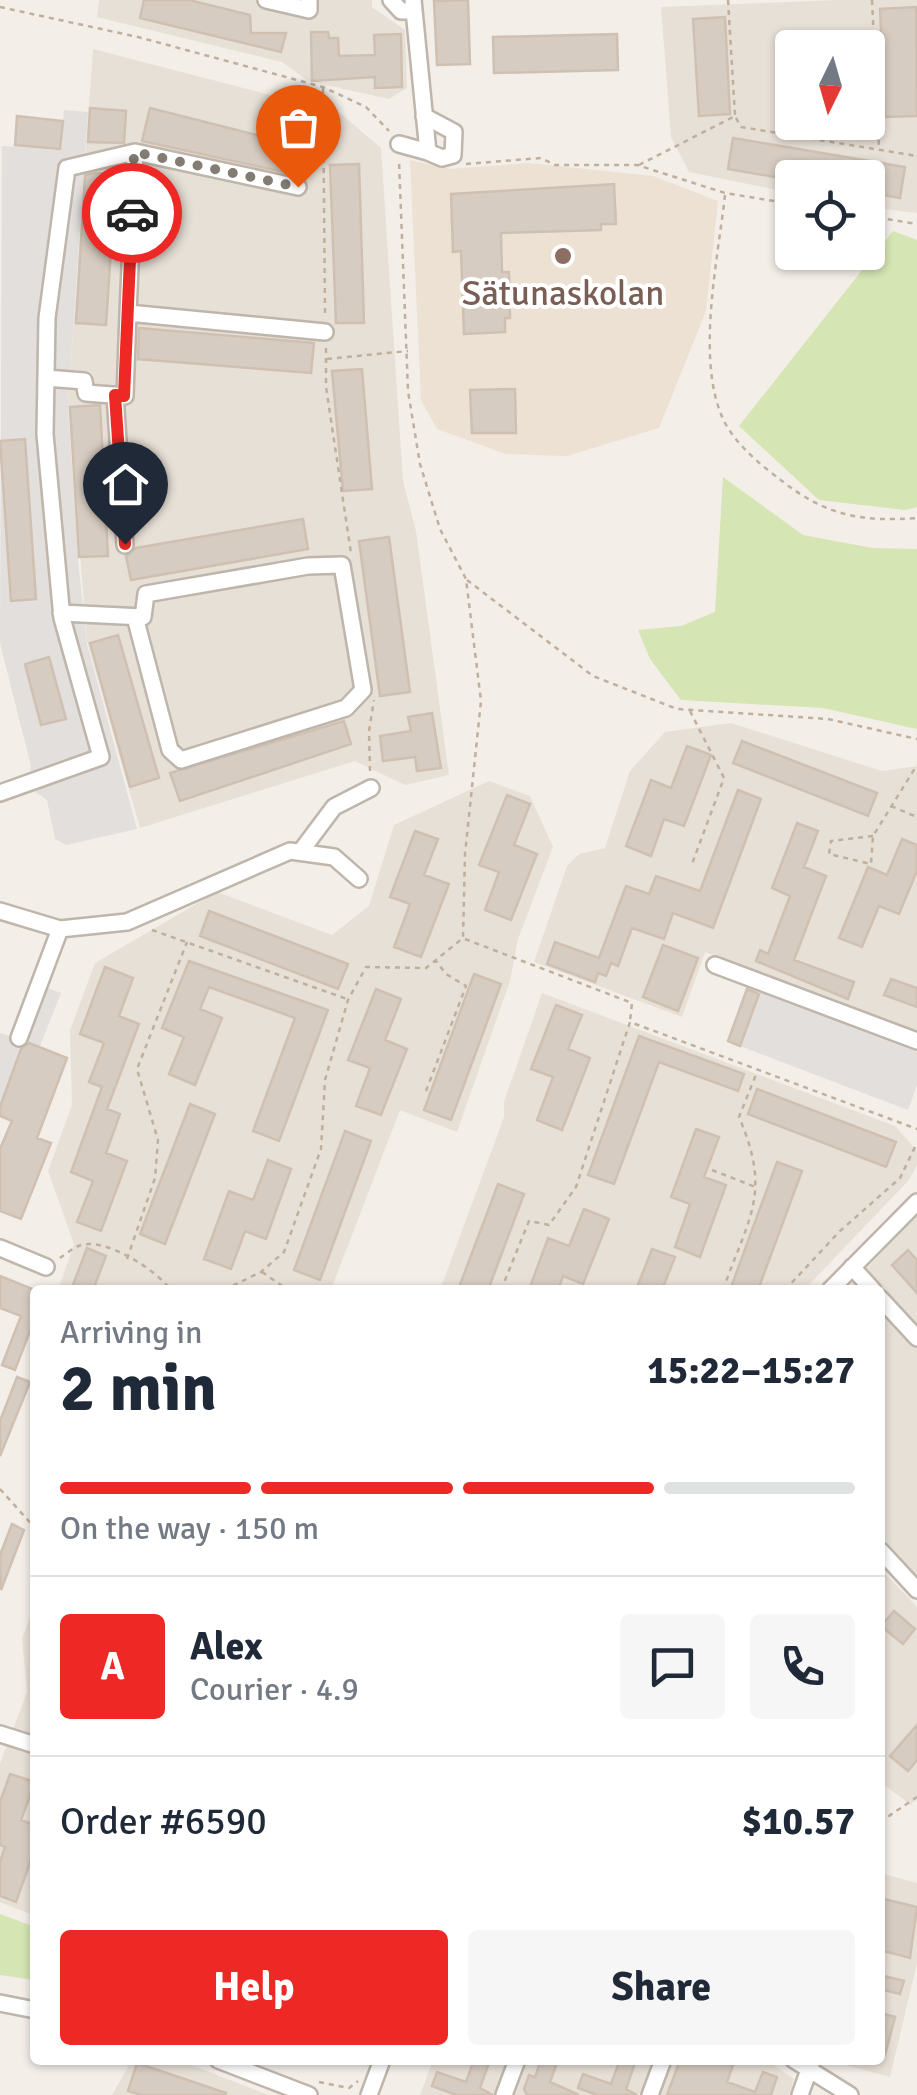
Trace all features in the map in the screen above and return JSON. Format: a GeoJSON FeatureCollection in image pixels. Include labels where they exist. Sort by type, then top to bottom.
{"type":"FeatureCollection","features":[{"type":"Feature","properties":{"kind":"street"},"geometry":{"type":"LineString","coordinates":[[266,0],[309,10],[309,0]]}},
{"type":"Feature","properties":{"kind":"street"},"geometry":{"type":"LineString","coordinates":[[391,0],[401,11],[413,5],[428,152]]}},
{"type":"Feature","properties":{"kind":"street"},"geometry":{"type":"LineString","coordinates":[[399,144],[442,158],[452,155],[456,145],[454,132],[424,116]]}},
{"type":"Feature","properties":{"kind":"street"},"geometry":{"type":"LineString","coordinates":[[46,378],[84,381],[86,393],[124,396],[134,152]]}},
{"type":"Feature","properties":{"kind":"street"},"geometry":{"type":"LineString","coordinates":[[0,792],[101,758],[62,613],[46,434],[47,318],[67,168],[134,152],[298,187]]}},
{"type":"Feature","properties":{"kind":"street"},"geometry":{"type":"LineString","coordinates":[[128,313],[326,332]]}},
{"type":"Feature","properties":{"kind":"street"},"geometry":{"type":"LineString","coordinates":[[115,395],[125,544]]}},
{"type":"Feature","properties":{"kind":"street"},"geometry":{"type":"LineString","coordinates":[[62,613],[143,617],[146,594],[308,566],[342,564],[362,690],[346,708],[181,760],[170,750],[134,617]]}},
{"type":"Feature","properties":{"kind":"street"},"geometry":{"type":"LineString","coordinates":[[301,851],[334,807],[370,788]]}},
{"type":"Feature","properties":{"kind":"street"},"geometry":{"type":"LineString","coordinates":[[0,911],[60,929],[127,922],[290,850],[334,857],[359,879]]}},
{"type":"Feature","properties":{"kind":"street"},"geometry":{"type":"LineString","coordinates":[[19,1038],[60,929]]}},
{"type":"Feature","properties":{"kind":"street"},"geometry":{"type":"LineString","coordinates":[[715,966],[917,1041]]}},
{"type":"Feature","properties":{"kind":"street"},"geometry":{"type":"LineString","coordinates":[[835,1285],[917,1202]]}},
{"type":"Feature","properties":{"kind":"street"},"geometry":{"type":"LineString","coordinates":[[2,1255],[46,1267]]}},
{"type":"Feature","properties":{"kind":"street"},"geometry":{"type":"LineString","coordinates":[[852,1266],[869,1285]]}},
{"type":"Feature","properties":{"kind":"street"},"geometry":{"type":"LineString","coordinates":[[885,1303],[917,1338]]}},
{"type":"Feature","properties":{"kind":"street"},"geometry":{"type":"LineString","coordinates":[[885,1555],[917,1590]]}},
{"type":"Feature","properties":{"kind":"street"},"geometry":{"type":"LineString","coordinates":[[0,1734],[30,1743]]}},
{"type":"Feature","properties":{"kind":"street"},"geometry":{"type":"LineString","coordinates":[[0,2003],[30,2009]]}},
{"type":"Feature","properties":{"kind":"street"},"geometry":{"type":"LineString","coordinates":[[231,2065],[309,2095]]}},
{"type":"Feature","properties":{"kind":"street"},"geometry":{"type":"LineString","coordinates":[[504,2095],[514,2065]]}},
{"type":"Feature","properties":{"kind":"street"},"geometry":{"type":"LineString","coordinates":[[650,2095],[661,2065]]}},
{"type":"Feature","properties":{"kind":"street"},"geometry":{"type":"LineString","coordinates":[[800,2095],[811,2065],[850,2095]]}},
{"type":"Feature","properties":{"kind":"path"},"geometry":{"type":"LineString","coordinates":[[728,0],[735,116],[741,127],[917,156]]}},
{"type":"Feature","properties":{"kind":"path"},"geometry":{"type":"LineString","coordinates":[[872,0],[879,150]]}},
{"type":"Feature","properties":{"kind":"path"},"geometry":{"type":"LineString","coordinates":[[0,7],[138,37],[323,87],[366,106],[399,144],[408,391],[420,464],[440,529],[466,579],[481,701],[462,938],[426,968],[366,967],[348,1000],[325,1080],[320,1149],[284,1252],[261,1272],[234,1285]]}},
{"type":"Feature","properties":{"kind":"path"},"geometry":{"type":"LineString","coordinates":[[323,87],[326,360],[352,558]]}},
{"type":"Feature","properties":{"kind":"path"},"geometry":{"type":"LineString","coordinates":[[638,165],[735,116]]}},
{"type":"Feature","properties":{"kind":"path"},"geometry":{"type":"LineString","coordinates":[[454,164],[541,158],[554,165],[638,165],[725,193],[775,201]]}},
{"type":"Feature","properties":{"kind":"path"},"geometry":{"type":"LineString","coordinates":[[725,193],[711,330],[714,389],[725,424],[761,465],[816,508],[877,521],[917,518]]}},
{"type":"Feature","properties":{"kind":"path"},"geometry":{"type":"LineString","coordinates":[[885,219],[917,224]]}},
{"type":"Feature","properties":{"kind":"path"},"geometry":{"type":"LineString","coordinates":[[326,360],[408,351]]}},
{"type":"Feature","properties":{"kind":"path"},"geometry":{"type":"LineString","coordinates":[[466,579],[593,676],[689,710],[828,719],[917,739]]}},
{"type":"Feature","properties":{"kind":"path"},"geometry":{"type":"LineString","coordinates":[[370,788],[373,691]]}},
{"type":"Feature","properties":{"kind":"path"},"geometry":{"type":"LineString","coordinates":[[689,710],[724,778],[692,864]]}},
{"type":"Feature","properties":{"kind":"path"},"geometry":{"type":"LineString","coordinates":[[873,836],[831,842],[829,854],[871,864],[873,836],[917,765]]}},
{"type":"Feature","properties":{"kind":"path"},"geometry":{"type":"LineString","coordinates":[[890,806],[917,818]]}},
{"type":"Feature","properties":{"kind":"path"},"geometry":{"type":"LineString","coordinates":[[127,922],[348,1000]]}},
{"type":"Feature","properties":{"kind":"path"},"geometry":{"type":"LineString","coordinates":[[462,938],[632,1003],[630,1022],[576,1187],[549,1226],[528,1221],[504,1285]]}},
{"type":"Feature","properties":{"kind":"path"},"geometry":{"type":"LineString","coordinates":[[127,1259],[154,1178],[158,1140],[137,1070],[187,942]]}},
{"type":"Feature","properties":{"kind":"path"},"geometry":{"type":"LineString","coordinates":[[426,1091],[466,986],[446,974],[436,960]]}},
{"type":"Feature","properties":{"kind":"path"},"geometry":{"type":"LineString","coordinates":[[630,1022],[917,1129]]}},
{"type":"Feature","properties":{"kind":"path"},"geometry":{"type":"LineString","coordinates":[[725,1285],[759,1189],[753,1150],[739,1117],[757,1070]]}},
{"type":"Feature","properties":{"kind":"path"},"geometry":{"type":"LineString","coordinates":[[790,1285],[839,1232],[900,1178],[917,1143]]}},
{"type":"Feature","properties":{"kind":"path"},"geometry":{"type":"LineString","coordinates":[[712,1170],[759,1189]]}},
{"type":"Feature","properties":{"kind":"path"},"geometry":{"type":"LineString","coordinates":[[46,1267],[80,1245],[99,1245],[161,1276],[167,1285]]}},
{"type":"Feature","properties":{"kind":"path"},"geometry":{"type":"LineString","coordinates":[[261,1272],[280,1285]]}},
{"type":"Feature","properties":{"kind":"path"},"geometry":{"type":"LineString","coordinates":[[0,1489],[30,1522]]}},
{"type":"Feature","properties":{"kind":"path"},"geometry":{"type":"LineString","coordinates":[[885,1819],[917,1797]]}},
{"type":"Feature","properties":{"kind":"path"},"geometry":{"type":"LineString","coordinates":[[307,2078],[348,2088],[362,2078],[371,2088]]}},
{"type":"Feature","properties":{"kind":"shaded area"},"geometry":{"type":"Polygon","coordinates":[[[99,0],[372,0],[372,7],[405,30],[407,88],[389,99],[308,81],[282,62],[97,17],[99,0]]]}},
{"type":"Feature","properties":{"kind":"shaded area"},"geometry":{"type":"Polygon","coordinates":[[[917,0],[917,213],[885,209],[885,160],[775,160],[775,190],[689,172],[671,137],[661,7],[917,0]]]}},
{"type":"Feature","properties":{"kind":"shaded area"},"geometry":{"type":"Polygon","coordinates":[[[93,49],[340,113],[381,148],[403,481],[416,531],[449,775],[405,785],[355,761],[140,828],[87,641],[68,404],[93,49]]]}},
{"type":"Feature","properties":{"kind":"shaded area"},"geometry":{"type":"Polygon","coordinates":[[[64,110],[88,112],[68,404],[78,560],[87,644],[137,829],[66,845],[55,839],[47,800],[26,785],[31,766],[0,643],[2,146],[61,150],[64,110]]]}},
{"type":"Feature","properties":{"kind":"shaded area","name":"Sätunaskolan"},"geometry":{"type":"Polygon","coordinates":[[[410,160],[450,169],[529,163],[653,176],[718,201],[706,311],[659,428],[567,456],[506,454],[437,429],[421,400],[410,160]]]}},
{"type":"Feature","properties":{"kind":"shaded area"},"geometry":{"type":"Polygon","coordinates":[[[731,723],[882,771],[917,766],[917,1033],[705,952],[682,1017],[534,962],[567,866],[579,854],[605,848],[630,771],[665,732],[731,723]]]}},
{"type":"Feature","properties":{"kind":"shaded area"},"geometry":{"type":"Polygon","coordinates":[[[489,781],[530,796],[553,847],[518,939],[510,981],[457,1132],[400,1110],[333,1285],[60,1285],[74,1244],[48,1171],[72,1105],[70,1030],[95,963],[217,892],[332,935],[369,906],[394,825],[489,781]]]}},
{"type":"Feature","properties":{"kind":"shaded area"},"geometry":{"type":"Polygon","coordinates":[[[39,985],[61,993],[40,1046],[24,1041],[0,1107],[0,1033],[18,1039],[39,985]]]}},
{"type":"Feature","properties":{"kind":"shaded area"},"geometry":{"type":"Polygon","coordinates":[[[760,992],[917,1052],[917,1085],[908,1110],[740,1046],[760,992]]]}},
{"type":"Feature","properties":{"kind":"shaded area"},"geometry":{"type":"Polygon","coordinates":[[[542,993],[895,1126],[917,1151],[917,1165],[909,1180],[809,1285],[442,1285],[504,1117],[504,1102],[542,993]]]}},
{"type":"Feature","properties":{"kind":"shaded area"},"geometry":{"type":"Polygon","coordinates":[[[917,1214],[917,1577],[885,1540],[885,1285],[852,1285],[917,1214]]]}},
{"type":"Feature","properties":{"kind":"shaded area"},"geometry":{"type":"Polygon","coordinates":[[[885,1573],[917,1607],[917,1797],[911,1805],[885,1786],[885,1573]]]}},
{"type":"Feature","properties":{"kind":"shaded area"},"geometry":{"type":"Polygon","coordinates":[[[30,1618],[30,1914],[0,1902],[0,1764],[27,1692],[22,1638],[30,1618]]]}},
{"type":"Feature","properties":{"kind":"shaded area"},"geometry":{"type":"Polygon","coordinates":[[[885,1874],[917,1883],[917,1963],[890,2077],[846,2065],[885,2065],[885,1874]]]}},
{"type":"Feature","properties":{"kind":"shaded area"},"geometry":{"type":"Polygon","coordinates":[[[129,2065],[192,2065],[268,2095],[112,2095],[129,2065]]]}},
{"type":"Feature","properties":{"kind":"shaded area"},"geometry":{"type":"Polygon","coordinates":[[[431,2065],[506,2065],[496,2095],[420,2095],[431,2065]]]}},
{"type":"Feature","properties":{"kind":"shaded area"},"geometry":{"type":"Polygon","coordinates":[[[525,2065],[651,2065],[639,2095],[515,2095],[525,2065]]]}},
{"type":"Feature","properties":{"kind":"shaded area"},"geometry":{"type":"Polygon","coordinates":[[[670,2065],[773,2065],[794,2079],[789,2095],[659,2095],[670,2065]]]}},
{"type":"Feature","properties":{"kind":"green space"},"geometry":{"type":"Polygon","coordinates":[[[893,231],[917,240],[917,507],[905,510],[819,500],[739,426],[862,270],[885,270],[885,241],[893,231]]]}},
{"type":"Feature","properties":{"kind":"green space"},"geometry":{"type":"Polygon","coordinates":[[[723,477],[803,535],[872,548],[917,549],[917,729],[823,708],[681,700],[650,659],[638,630],[681,626],[715,612],[723,477]]]}},
{"type":"Feature","properties":{"kind":"green space"},"geometry":{"type":"Polygon","coordinates":[[[0,1914],[30,1925],[30,1979],[0,1975],[0,1914]]]}},
{"type":"Feature","properties":{"kind":"building"},"geometry":{"type":"Polygon","coordinates":[[[144,0],[189,0],[250,15],[251,33],[286,33],[281,52],[140,18],[144,0]]]}},
{"type":"Feature","properties":{"kind":"building"},"geometry":{"type":"Polygon","coordinates":[[[468,0],[470,64],[437,65],[434,1],[468,0]]]}},
{"type":"Feature","properties":{"kind":"building"},"geometry":{"type":"Polygon","coordinates":[[[916,7],[917,116],[885,117],[885,30],[881,30],[880,9],[916,7]]]}},
{"type":"Feature","properties":{"kind":"building"},"geometry":{"type":"Polygon","coordinates":[[[725,17],[730,114],[699,116],[693,19],[725,17]]]}},
{"type":"Feature","properties":{"kind":"building"},"geometry":{"type":"Polygon","coordinates":[[[311,32],[328,32],[329,38],[338,38],[339,56],[375,55],[374,35],[401,34],[402,87],[375,88],[375,77],[312,81],[311,32]]]}},
{"type":"Feature","properties":{"kind":"building"},"geometry":{"type":"Polygon","coordinates":[[[617,34],[618,70],[494,73],[493,37],[617,34]]]}},
{"type":"Feature","properties":{"kind":"building"},"geometry":{"type":"Polygon","coordinates":[[[90,108],[126,111],[124,143],[88,142],[90,108]]]}},
{"type":"Feature","properties":{"kind":"building"},"geometry":{"type":"Polygon","coordinates":[[[150,108],[300,146],[293,174],[142,141],[150,108]]]}},
{"type":"Feature","properties":{"kind":"building"},"geometry":{"type":"Polygon","coordinates":[[[17,116],[63,121],[60,149],[15,145],[17,116]]]}},
{"type":"Feature","properties":{"kind":"building"},"geometry":{"type":"Polygon","coordinates":[[[733,138],[863,160],[775,160],[775,177],[728,169],[733,138]]]}},
{"type":"Feature","properties":{"kind":"building"},"geometry":{"type":"Polygon","coordinates":[[[359,164],[364,323],[336,323],[330,165],[359,164]]]}},
{"type":"Feature","properties":{"kind":"building"},"geometry":{"type":"Polygon","coordinates":[[[885,164],[905,167],[900,198],[885,195],[885,164]]]}},
{"type":"Feature","properties":{"kind":"building"},"geometry":{"type":"Polygon","coordinates":[[[116,174],[106,325],[76,323],[85,175],[116,174]]]}},
{"type":"Feature","properties":{"kind":"building"},"geometry":{"type":"Polygon","coordinates":[[[614,184],[616,224],[601,224],[601,230],[501,233],[502,272],[509,272],[510,318],[505,318],[505,332],[464,334],[461,251],[453,252],[451,194],[614,184]]]}},
{"type":"Feature","properties":{"kind":"building"},"geometry":{"type":"Polygon","coordinates":[[[139,328],[314,343],[311,373],[138,359],[139,328]]]}},
{"type":"Feature","properties":{"kind":"building"},"geometry":{"type":"Polygon","coordinates":[[[362,369],[372,489],[343,491],[332,371],[362,369]]]}},
{"type":"Feature","properties":{"kind":"building"},"geometry":{"type":"Polygon","coordinates":[[[515,389],[516,433],[472,433],[470,390],[515,389]]]}},
{"type":"Feature","properties":{"kind":"building"},"geometry":{"type":"Polygon","coordinates":[[[100,405],[108,556],[79,557],[70,407],[100,405]]]}},
{"type":"Feature","properties":{"kind":"building"},"geometry":{"type":"Polygon","coordinates":[[[25,439],[36,599],[11,601],[0,441],[25,439]]]}},
{"type":"Feature","properties":{"kind":"building"},"geometry":{"type":"Polygon","coordinates":[[[303,519],[308,549],[131,580],[126,556],[136,548],[303,519]]]}},
{"type":"Feature","properties":{"kind":"building"},"geometry":{"type":"Polygon","coordinates":[[[389,537],[410,692],[380,696],[359,541],[389,537]]]}},
{"type":"Feature","properties":{"kind":"building"},"geometry":{"type":"Polygon","coordinates":[[[118,635],[159,778],[130,787],[90,643],[118,635]]]}},
{"type":"Feature","properties":{"kind":"building"},"geometry":{"type":"Polygon","coordinates":[[[49,657],[66,719],[41,725],[25,664],[49,657]]]}},
{"type":"Feature","properties":{"kind":"building"},"geometry":{"type":"Polygon","coordinates":[[[432,713],[441,768],[417,771],[415,757],[383,761],[380,736],[411,731],[408,717],[432,713]]]}},
{"type":"Feature","properties":{"kind":"building"},"geometry":{"type":"Polygon","coordinates":[[[344,721],[351,744],[180,801],[170,773],[344,721]]]}},
{"type":"Feature","properties":{"kind":"building"},"geometry":{"type":"Polygon","coordinates":[[[742,741],[877,793],[868,816],[733,763],[742,741]]]}},
{"type":"Feature","properties":{"kind":"building"},"geometry":{"type":"Polygon","coordinates":[[[687,746],[711,755],[684,826],[664,819],[651,856],[626,846],[651,780],[671,788],[687,746]]]}},
{"type":"Feature","properties":{"kind":"building"},"geometry":{"type":"Polygon","coordinates":[[[738,790],[761,799],[713,928],[673,913],[664,939],[632,928],[618,966],[611,963],[606,976],[598,973],[595,982],[547,964],[555,942],[599,958],[626,886],[649,894],[656,876],[700,891],[738,790]]]}},
{"type":"Feature","properties":{"kind":"building"},"geometry":{"type":"Polygon","coordinates":[[[507,795],[530,804],[514,845],[537,854],[511,920],[485,910],[499,872],[479,865],[507,795]]]}},
{"type":"Feature","properties":{"kind":"building"},"geometry":{"type":"Polygon","coordinates":[[[797,823],[818,831],[804,867],[826,876],[794,960],[854,982],[848,999],[756,961],[760,950],[768,954],[790,896],[772,888],[797,823]]]}},
{"type":"Feature","properties":{"kind":"building"},"geometry":{"type":"Polygon","coordinates":[[[415,831],[438,839],[424,875],[449,884],[421,957],[394,947],[410,904],[390,897],[415,831]]]}},
{"type":"Feature","properties":{"kind":"building"},"geometry":{"type":"Polygon","coordinates":[[[902,839],[917,845],[917,871],[899,914],[879,906],[862,947],[839,938],[868,867],[887,875],[902,839]]]}},
{"type":"Feature","properties":{"kind":"building"},"geometry":{"type":"Polygon","coordinates":[[[209,911],[348,964],[338,989],[200,936],[209,911]]]}},
{"type":"Feature","properties":{"kind":"building"},"geometry":{"type":"Polygon","coordinates":[[[663,945],[698,958],[678,1011],[643,997],[663,945]]]}},
{"type":"Feature","properties":{"kind":"building"},"geometry":{"type":"Polygon","coordinates":[[[189,961],[328,1010],[279,1141],[253,1131],[295,1018],[209,987],[200,1009],[222,1018],[195,1085],[169,1074],[184,1037],[162,1028],[189,961]]]}},
{"type":"Feature","properties":{"kind":"building"},"geometry":{"type":"Polygon","coordinates":[[[105,967],[133,978],[119,1016],[139,1024],[107,1109],[120,1114],[106,1153],[127,1161],[101,1231],[77,1222],[93,1181],[71,1172],[102,1087],[89,1082],[104,1043],[80,1034],[105,967]]]}},
{"type":"Feature","properties":{"kind":"building"},"geometry":{"type":"Polygon","coordinates":[[[474,974],[501,984],[451,1120],[424,1110],[474,974]]]}},
{"type":"Feature","properties":{"kind":"building"},"geometry":{"type":"Polygon","coordinates":[[[891,979],[917,988],[917,1007],[884,995],[891,979]]]}},
{"type":"Feature","properties":{"kind":"building"},"geometry":{"type":"Polygon","coordinates":[[[376,989],[401,999],[385,1040],[407,1049],[381,1115],[356,1106],[370,1068],[348,1060],[376,989]]]}},
{"type":"Feature","properties":{"kind":"building"},"geometry":{"type":"Polygon","coordinates":[[[747,989],[759,994],[740,1046],[728,1041],[747,989]]]}},
{"type":"Feature","properties":{"kind":"building"},"geometry":{"type":"Polygon","coordinates":[[[556,1005],[582,1015],[568,1049],[590,1058],[562,1130],[537,1120],[553,1077],[531,1069],[556,1005]]]}},
{"type":"Feature","properties":{"kind":"building"},"geometry":{"type":"Polygon","coordinates":[[[639,1036],[744,1074],[738,1091],[659,1062],[614,1184],[588,1175],[639,1036]]]}},
{"type":"Feature","properties":{"kind":"building"},"geometry":{"type":"Polygon","coordinates":[[[29,1043],[67,1058],[37,1138],[51,1143],[21,1219],[0,1211],[0,1149],[12,1121],[0,1116],[0,1107],[21,1049],[29,1043]]]}},
{"type":"Feature","properties":{"kind":"building"},"geometry":{"type":"Polygon","coordinates":[[[757,1089],[896,1142],[886,1167],[748,1114],[757,1089]]]}},
{"type":"Feature","properties":{"kind":"building"},"geometry":{"type":"Polygon","coordinates":[[[190,1104],[215,1114],[165,1244],[140,1234],[190,1104]]]}},
{"type":"Feature","properties":{"kind":"building"},"geometry":{"type":"Polygon","coordinates":[[[696,1129],[719,1137],[704,1177],[726,1185],[700,1257],[675,1247],[690,1204],[671,1197],[696,1129]]]}},
{"type":"Feature","properties":{"kind":"building"},"geometry":{"type":"Polygon","coordinates":[[[345,1131],[371,1141],[320,1280],[294,1270],[345,1131]]]}},
{"type":"Feature","properties":{"kind":"building"},"geometry":{"type":"Polygon","coordinates":[[[268,1160],[291,1169],[266,1239],[245,1231],[231,1269],[204,1259],[229,1191],[253,1200],[268,1160]]]}},
{"type":"Feature","properties":{"kind":"building"},"geometry":{"type":"Polygon","coordinates":[[[777,1162],[802,1171],[760,1285],[732,1285],[777,1162]]]}},
{"type":"Feature","properties":{"kind":"building"},"geometry":{"type":"Polygon","coordinates":[[[498,1184],[524,1194],[490,1285],[460,1285],[498,1184]]]}},
{"type":"Feature","properties":{"kind":"building"},"geometry":{"type":"Polygon","coordinates":[[[584,1209],[609,1219],[583,1284],[563,1276],[560,1285],[531,1285],[548,1238],[569,1246],[584,1209]]]}},
{"type":"Feature","properties":{"kind":"building"},"geometry":{"type":"Polygon","coordinates":[[[87,1248],[106,1256],[95,1285],[73,1285],[87,1248]]]}},
{"type":"Feature","properties":{"kind":"building"},"geometry":{"type":"Polygon","coordinates":[[[652,1249],[675,1257],[664,1285],[638,1285],[652,1249]]]}},
{"type":"Feature","properties":{"kind":"building"},"geometry":{"type":"Polygon","coordinates":[[[908,1250],[917,1260],[917,1293],[892,1265],[908,1250]]]}},
{"type":"Feature","properties":{"kind":"building"},"geometry":{"type":"Polygon","coordinates":[[[0,1276],[30,1288],[30,1331],[15,1370],[2,1365],[21,1316],[0,1308],[0,1276]]]}},
{"type":"Feature","properties":{"kind":"building"},"geometry":{"type":"Polygon","coordinates":[[[17,1377],[30,1382],[0,1456],[0,1421],[17,1377]]]}},
{"type":"Feature","properties":{"kind":"building"},"geometry":{"type":"Polygon","coordinates":[[[12,1524],[24,1530],[1,1590],[0,1555],[12,1524]]]}},
{"type":"Feature","properties":{"kind":"building"},"geometry":{"type":"Polygon","coordinates":[[[894,1611],[915,1629],[903,1644],[885,1629],[885,1621],[894,1611]]]}},
{"type":"Feature","properties":{"kind":"building"},"geometry":{"type":"Polygon","coordinates":[[[917,1725],[917,1760],[908,1771],[890,1756],[917,1725]]]}},
{"type":"Feature","properties":{"kind":"building"},"geometry":{"type":"Polygon","coordinates":[[[10,1774],[30,1780],[30,1796],[21,1820],[30,1823],[30,1863],[16,1902],[0,1896],[0,1862],[5,1847],[0,1845],[0,1802],[10,1774]]]}},
{"type":"Feature","properties":{"kind":"building"},"geometry":{"type":"Polygon","coordinates":[[[885,1899],[917,1907],[910,1958],[885,1951],[885,1899]]]}},
{"type":"Feature","properties":{"kind":"building"},"geometry":{"type":"Polygon","coordinates":[[[885,1976],[904,1981],[900,1994],[885,1990],[885,1976]]]}},
{"type":"Feature","properties":{"kind":"building"},"geometry":{"type":"Polygon","coordinates":[[[885,2014],[895,2017],[885,2055],[885,2014]]]}},
{"type":"Feature","properties":{"kind":"building"},"geometry":{"type":"Polygon","coordinates":[[[136,2065],[143,2065],[226,2095],[141,2095],[128,2091],[136,2065]]]}},
{"type":"Feature","properties":{"kind":"building"},"geometry":{"type":"Polygon","coordinates":[[[472,2065],[488,2065],[480,2088],[493,2095],[456,2095],[432,2086],[437,2072],[466,2082],[472,2065]]]}},
{"type":"Feature","properties":{"kind":"building"},"geometry":{"type":"Polygon","coordinates":[[[539,2065],[556,2065],[550,2082],[579,2095],[527,2095],[524,2089],[529,2075],[535,2077],[539,2065]]]}},
{"type":"Feature","properties":{"kind":"building"},"geometry":{"type":"Polygon","coordinates":[[[618,2065],[634,2065],[626,2089],[637,2095],[597,2095],[578,2088],[583,2074],[611,2084],[618,2065]]]}},
{"type":"Feature","properties":{"kind":"building"},"geometry":{"type":"Polygon","coordinates":[[[678,2065],[733,2065],[727,2082],[755,2092],[763,2072],[777,2077],[771,2095],[667,2095],[678,2065]]]}},
{"type":"Feature","properties":{"kind":"way so far"},"geometry":{"type":"LineString","coordinates":[[132,213],[134,152],[298,187]]}},
{"type":"Feature","properties":{"kind":"place","name":"Sätunaskolan"},"geometry":{"type":"Point","coordinates":[563,256]}},
{"type":"Feature","properties":{"kind":"route"},"geometry":{"type":"LineString","coordinates":[[125,544],[115,395],[124,396],[132,213]]}}]}
